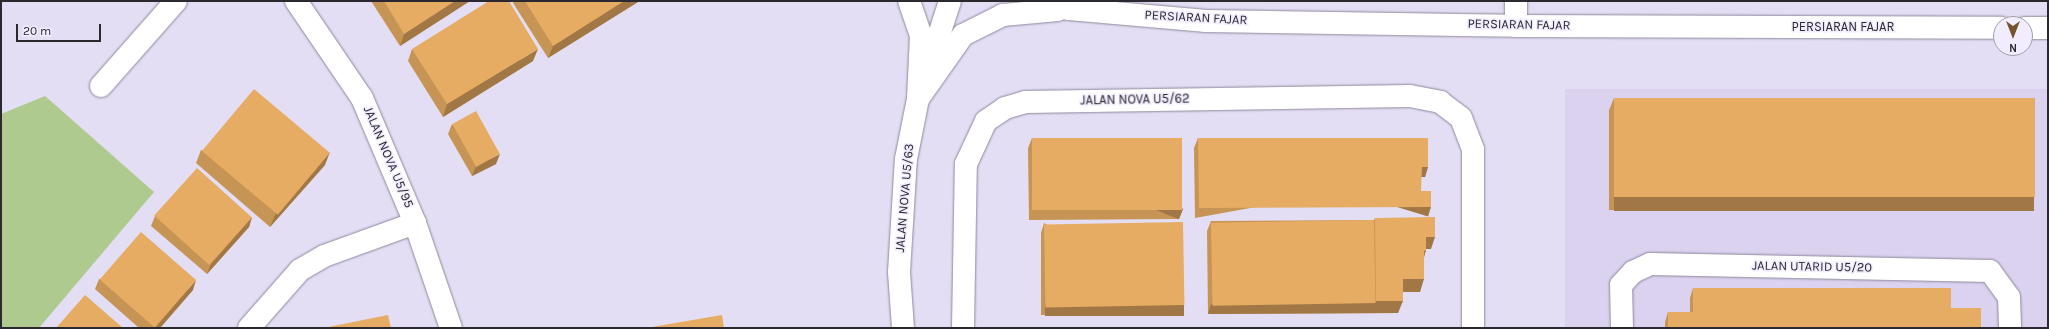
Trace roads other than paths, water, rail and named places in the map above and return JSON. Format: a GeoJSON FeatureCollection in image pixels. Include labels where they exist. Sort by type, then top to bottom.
{"type":"FeatureCollection","features":[{"type":"Feature","properties":{"kind":"street"},"geometry":{"type":"LineString","coordinates":[[101,86],[176,1]]}},
{"type":"Feature","properties":{"kind":"street","name":"JALAN NOVA U5/95"},"geometry":{"type":"LineString","coordinates":[[296,1],[362,98],[415,223],[451,328]]}},
{"type":"Feature","properties":{"kind":"street"},"geometry":{"type":"LineString","coordinates":[[909,1],[920,35],[918,99]]}},
{"type":"Feature","properties":{"kind":"street","name":"JALAN NOVA U5/63"},"geometry":{"type":"LineString","coordinates":[[903,328],[899,272],[906,159],[918,99],[950,1]]}},
{"type":"Feature","properties":{"kind":"street","name":"PERSIARAN FAJAR"},"geometry":{"type":"LineString","coordinates":[[1039,1],[1069,9],[1206,21],[1516,26],[1993,28]]}},
{"type":"Feature","properties":{"kind":"street"},"geometry":{"type":"LineString","coordinates":[[1516,1],[1516,26]]}},
{"type":"Feature","properties":{"kind":"street"},"geometry":{"type":"LineString","coordinates":[[918,99],[963,35],[1003,14],[1069,9]]}},
{"type":"Feature","properties":{"kind":"street"},"geometry":{"type":"LineString","coordinates":[[2033,28],[2048,28]]}},
{"type":"Feature","properties":{"kind":"street","name":"JALAN NOVA U5/62"},"geometry":{"type":"LineString","coordinates":[[962,328],[966,164],[986,121],[1005,108],[1026,102],[1410,96],[1440,102],[1461,118],[1473,149],[1473,328]]}},
{"type":"Feature","properties":{"kind":"street"},"geometry":{"type":"LineString","coordinates":[[249,328],[300,270],[324,256],[415,223]]}},
{"type":"Feature","properties":{"kind":"street","name":"JALAN UTARID U5/20"},"geometry":{"type":"LineString","coordinates":[[1622,328],[1622,285],[1633,272],[1650,264],[1990,271],[2009,297],[2010,328]]}}]}
